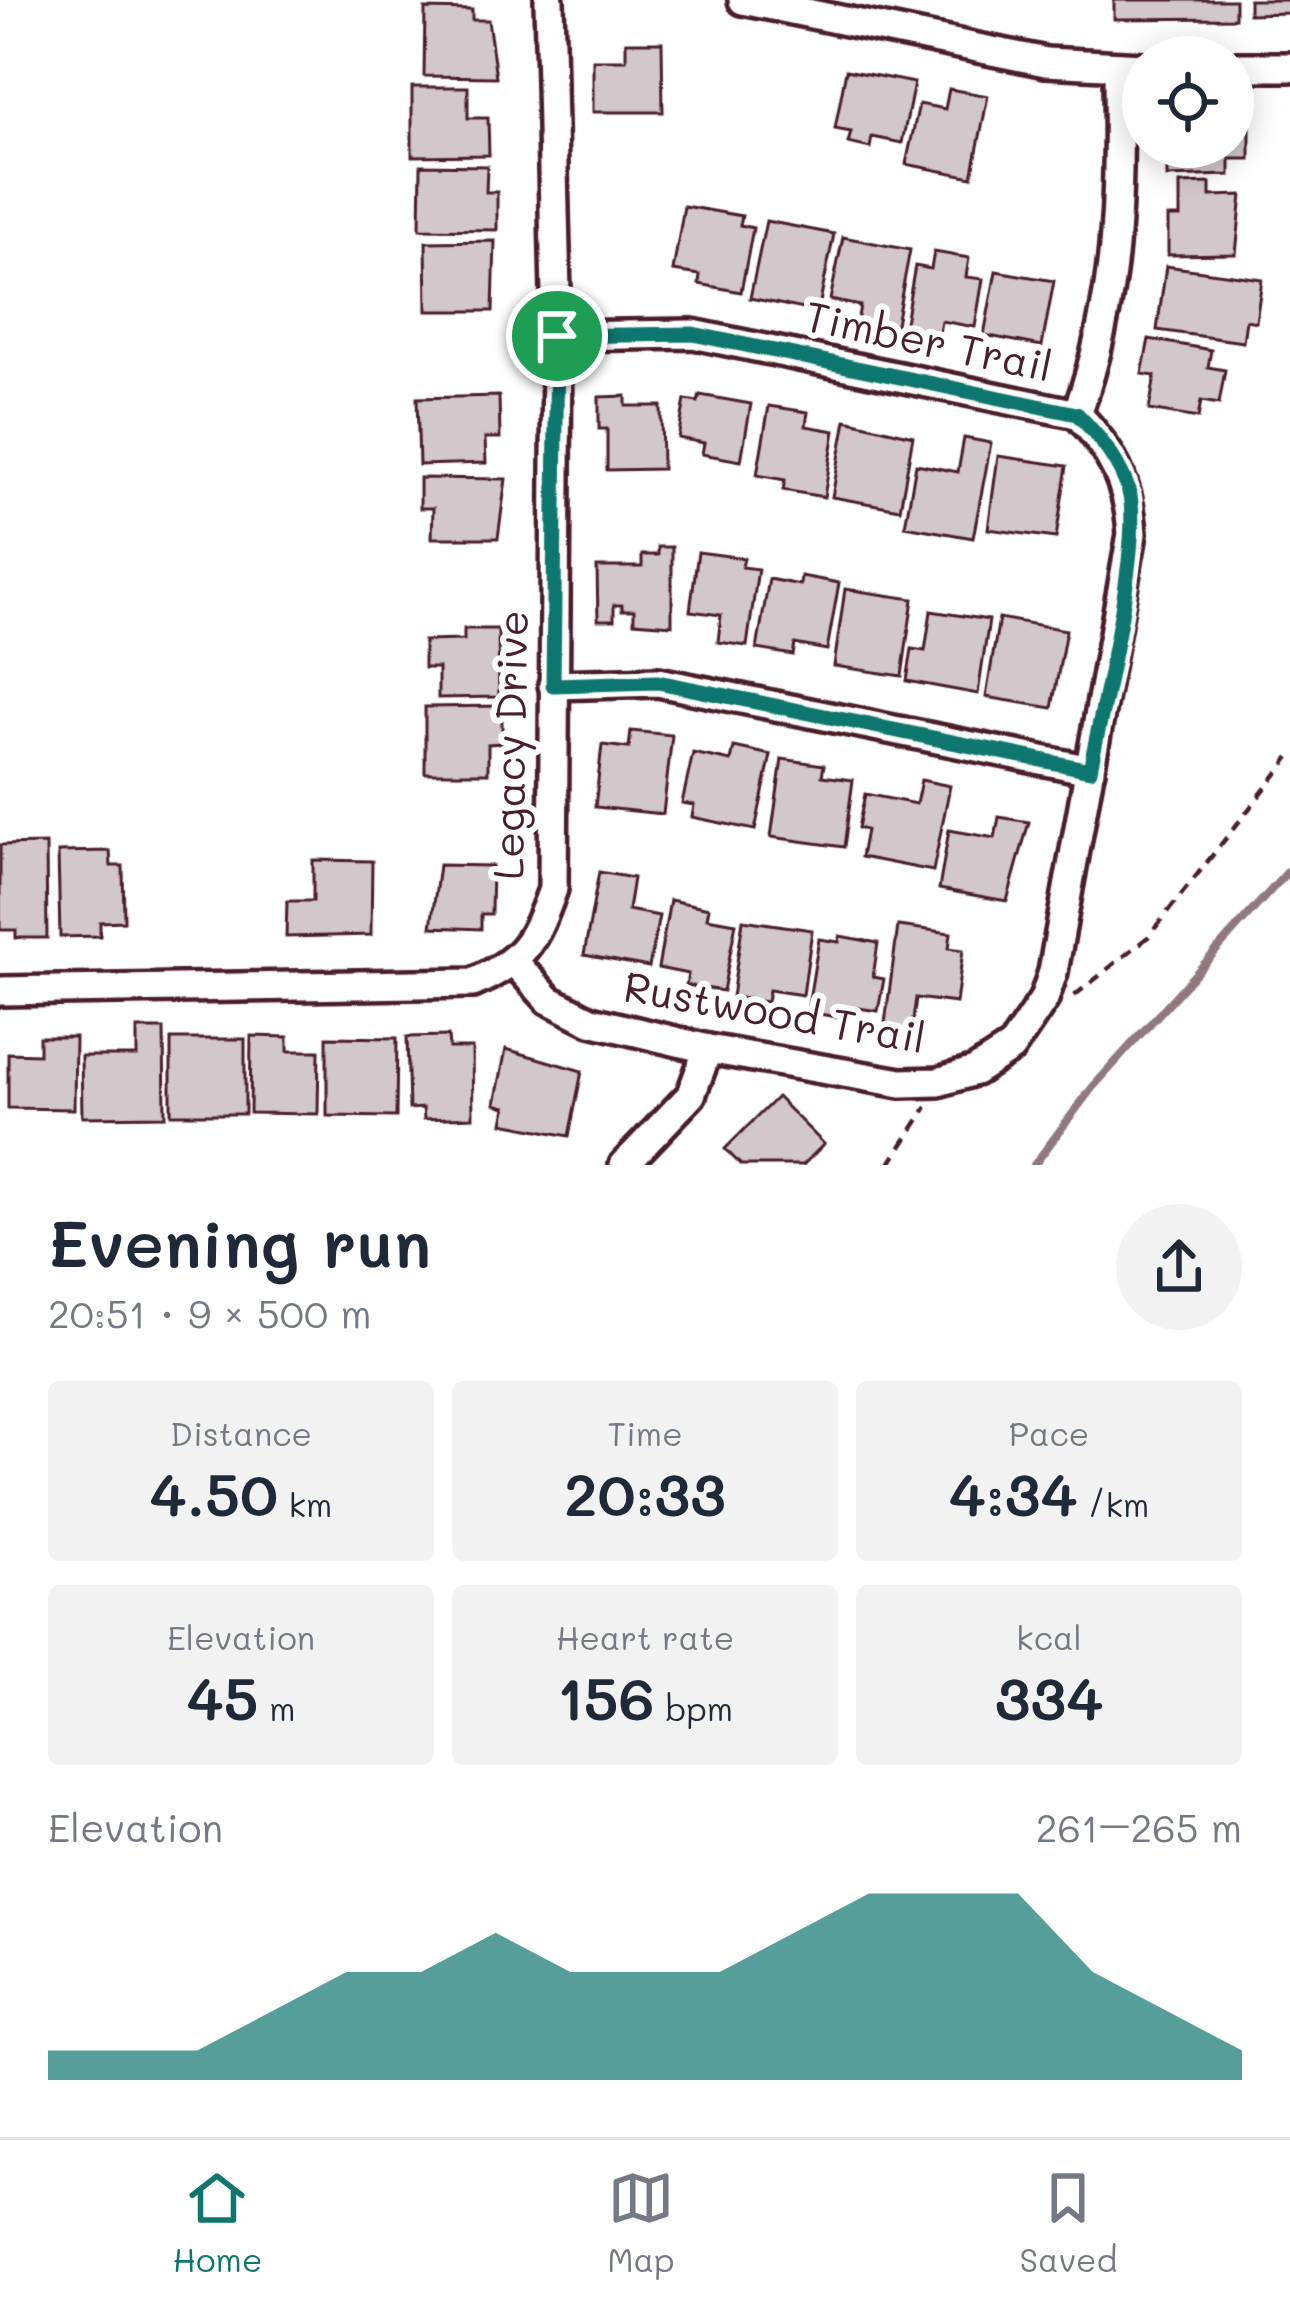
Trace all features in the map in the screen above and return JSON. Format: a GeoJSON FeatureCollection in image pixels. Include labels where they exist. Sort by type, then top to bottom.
{"type":"FeatureCollection","features":[{"type":"Feature","properties":{"kind":"street","name":"Legacy Drive"},"geometry":{"type":"LineString","coordinates":[[516,964],[554,890],[557,336],[550,0]]}},
{"type":"Feature","properties":{"kind":"street"},"geometry":{"type":"LineString","coordinates":[[743,0],[1046,62],[1122,66]]}},
{"type":"Feature","properties":{"kind":"street"},"geometry":{"type":"LineString","coordinates":[[1254,67],[1290,67]]}},
{"type":"Feature","properties":{"kind":"street","name":"Timber Trail"},"geometry":{"type":"LineString","coordinates":[[557,336],[693,334],[1077,414],[1094,365],[1120,239],[1125,168]]}},
{"type":"Feature","properties":{"kind":"street","name":"Rustwood Trail"},"geometry":{"type":"LineString","coordinates":[[516,964],[549,1000],[591,1021],[708,1049],[901,1083],[938,1082],[975,1071],[1011,1048],[1037,1012],[1053,972],[1132,534],[1129,493],[1110,454],[1077,414]]}},
{"type":"Feature","properties":{"kind":"street"},"geometry":{"type":"LineString","coordinates":[[553,685],[658,682],[1090,770]]}},
{"type":"Feature","properties":{"kind":"street"},"geometry":{"type":"LineString","coordinates":[[0,991],[473,983],[516,964]]}},
{"type":"Feature","properties":{"kind":"street"},"geometry":{"type":"LineString","coordinates":[[624,1165],[692,1095],[708,1049]]}},
{"type":"Feature","properties":{"kind":"path"},"geometry":{"type":"LineString","coordinates":[[1065,1002],[1148,937],[1290,757]]}},
{"type":"Feature","properties":{"kind":"path"},"geometry":{"type":"LineString","coordinates":[[889,1165],[914,1120],[928,1106],[946,1101]]}},
{"type":"Feature","properties":{"kind":"building"},"geometry":{"type":"Polygon","coordinates":[[[1114,0],[1235,0],[1235,18],[1114,19],[1114,0]]]}},
{"type":"Feature","properties":{"kind":"building"},"geometry":{"type":"Polygon","coordinates":[[[1249,0],[1290,0],[1290,13],[1249,14],[1249,0]]]}},
{"type":"Feature","properties":{"kind":"building"},"geometry":{"type":"Polygon","coordinates":[[[425,9],[472,10],[472,20],[488,20],[496,77],[424,76],[425,9]]]}},
{"type":"Feature","properties":{"kind":"building"},"geometry":{"type":"Polygon","coordinates":[[[626,42],[662,42],[663,112],[593,112],[593,60],[626,60],[626,42]]]}},
{"type":"Feature","properties":{"kind":"building"},"geometry":{"type":"Polygon","coordinates":[[[846,70],[914,83],[902,143],[872,137],[870,148],[848,143],[851,132],[835,129],[846,70]]]}},
{"type":"Feature","properties":{"kind":"building"},"geometry":{"type":"Polygon","coordinates":[[[412,87],[468,87],[468,118],[488,118],[489,155],[412,156],[412,87]]]}},
{"type":"Feature","properties":{"kind":"building"},"geometry":{"type":"Polygon","coordinates":[[[949,89],[988,96],[972,177],[906,164],[919,104],[945,109],[949,89]]]}},
{"type":"Feature","properties":{"kind":"building"},"geometry":{"type":"Polygon","coordinates":[[[421,165],[487,166],[486,192],[497,192],[497,230],[420,229],[421,165]]]}},
{"type":"Feature","properties":{"kind":"building"},"geometry":{"type":"Polygon","coordinates":[[[1167,168],[1230,168],[1230,175],[1167,177],[1167,168]]]}},
{"type":"Feature","properties":{"kind":"building"},"geometry":{"type":"Polygon","coordinates":[[[1210,183],[1210,196],[1242,195],[1236,254],[1168,255],[1168,217],[1180,217],[1180,184],[1210,183]]]}},
{"type":"Feature","properties":{"kind":"building"},"geometry":{"type":"Polygon","coordinates":[[[684,206],[742,216],[740,225],[753,228],[741,292],[699,284],[700,275],[673,271],[684,206]]]}},
{"type":"Feature","properties":{"kind":"building"},"geometry":{"type":"Polygon","coordinates":[[[766,221],[834,234],[818,312],[750,298],[766,221]]]}},
{"type":"Feature","properties":{"kind":"building"},"geometry":{"type":"Polygon","coordinates":[[[843,237],[910,250],[895,329],[857,322],[860,306],[830,300],[843,237]]]}},
{"type":"Feature","properties":{"kind":"building"},"geometry":{"type":"Polygon","coordinates":[[[495,241],[493,311],[427,311],[426,242],[495,241]]]}},
{"type":"Feature","properties":{"kind":"building"},"geometry":{"type":"Polygon","coordinates":[[[934,252],[969,258],[966,277],[983,279],[975,327],[941,321],[939,334],[904,328],[915,266],[931,269],[934,252]]]}},
{"type":"Feature","properties":{"kind":"building"},"geometry":{"type":"Polygon","coordinates":[[[1166,266],[1262,279],[1256,322],[1246,320],[1243,342],[1157,330],[1166,266]]]}},
{"type":"Feature","properties":{"kind":"building"},"geometry":{"type":"Polygon","coordinates":[[[996,271],[1054,281],[1042,346],[984,335],[996,271]]]}},
{"type":"Feature","properties":{"kind":"building"},"geometry":{"type":"Polygon","coordinates":[[[1149,339],[1211,350],[1208,367],[1225,370],[1219,404],[1201,401],[1198,418],[1149,410],[1155,376],[1142,374],[1149,339]]]}},
{"type":"Feature","properties":{"kind":"building"},"geometry":{"type":"Polygon","coordinates":[[[700,395],[751,404],[741,461],[702,454],[704,443],[678,438],[685,400],[698,402],[700,395]]]}},
{"type":"Feature","properties":{"kind":"building"},"geometry":{"type":"Polygon","coordinates":[[[499,396],[500,438],[485,438],[486,463],[419,465],[417,398],[499,396]]]}},
{"type":"Feature","properties":{"kind":"building"},"geometry":{"type":"Polygon","coordinates":[[[626,396],[626,406],[661,406],[662,469],[607,470],[607,429],[599,429],[599,397],[626,396]]]}},
{"type":"Feature","properties":{"kind":"building"},"geometry":{"type":"Polygon","coordinates":[[[769,406],[808,412],[806,426],[835,431],[824,497],[783,490],[785,480],[757,475],[769,406]]]}},
{"type":"Feature","properties":{"kind":"building"},"geometry":{"type":"Polygon","coordinates":[[[846,420],[913,436],[900,509],[832,497],[846,420]]]}},
{"type":"Feature","properties":{"kind":"building"},"geometry":{"type":"Polygon","coordinates":[[[964,438],[991,443],[973,538],[905,526],[916,464],[958,472],[964,438]]]}},
{"type":"Feature","properties":{"kind":"building"},"geometry":{"type":"Polygon","coordinates":[[[998,456],[1067,466],[1056,538],[988,529],[998,456]]]}},
{"type":"Feature","properties":{"kind":"building"},"geometry":{"type":"Polygon","coordinates":[[[420,478],[506,479],[498,538],[432,538],[433,508],[420,508],[420,478]]]}},
{"type":"Feature","properties":{"kind":"building"},"geometry":{"type":"Polygon","coordinates":[[[658,547],[672,547],[672,625],[634,622],[634,610],[622,610],[622,605],[614,605],[614,620],[598,620],[597,567],[642,567],[642,555],[658,555],[658,547]]]}},
{"type":"Feature","properties":{"kind":"building"},"geometry":{"type":"Polygon","coordinates":[[[698,552],[744,558],[742,567],[758,569],[747,646],[718,642],[721,615],[690,611],[698,552]]]}},
{"type":"Feature","properties":{"kind":"building"},"geometry":{"type":"Polygon","coordinates":[[[801,576],[839,583],[827,650],[795,644],[793,655],[757,649],[769,579],[800,585],[801,576]]]}},
{"type":"Feature","properties":{"kind":"building"},"geometry":{"type":"Polygon","coordinates":[[[845,589],[913,599],[902,676],[834,666],[845,589]]]}},
{"type":"Feature","properties":{"kind":"building"},"geometry":{"type":"Polygon","coordinates":[[[931,611],[989,620],[978,694],[907,681],[912,649],[925,651],[931,611]]]}},
{"type":"Feature","properties":{"kind":"building"},"geometry":{"type":"Polygon","coordinates":[[[999,618],[1066,630],[1052,708],[986,697],[999,618]]]}},
{"type":"Feature","properties":{"kind":"building"},"geometry":{"type":"Polygon","coordinates":[[[464,629],[498,629],[499,697],[438,698],[438,668],[424,668],[424,641],[464,640],[464,629]]]}},
{"type":"Feature","properties":{"kind":"building"},"geometry":{"type":"Polygon","coordinates":[[[502,706],[502,743],[488,744],[488,773],[425,773],[425,707],[502,706]]]}},
{"type":"Feature","properties":{"kind":"building"},"geometry":{"type":"Polygon","coordinates":[[[631,731],[672,735],[663,814],[595,807],[602,745],[629,748],[631,731]]]}},
{"type":"Feature","properties":{"kind":"building"},"geometry":{"type":"Polygon","coordinates":[[[734,747],[771,755],[755,830],[692,817],[694,805],[682,803],[693,753],[731,761],[734,747]]]}},
{"type":"Feature","properties":{"kind":"building"},"geometry":{"type":"Polygon","coordinates":[[[782,759],[824,765],[822,776],[853,780],[844,847],[771,837],[782,759]]]}},
{"type":"Feature","properties":{"kind":"building"},"geometry":{"type":"Polygon","coordinates":[[[921,780],[950,786],[933,871],[861,857],[866,830],[858,828],[865,794],[916,804],[921,780]]]}},
{"type":"Feature","properties":{"kind":"building"},"geometry":{"type":"Polygon","coordinates":[[[999,817],[1029,822],[1007,901],[939,889],[949,830],[995,838],[999,817]]]}},
{"type":"Feature","properties":{"kind":"building"},"geometry":{"type":"Polygon","coordinates":[[[46,844],[47,938],[16,938],[16,930],[0,930],[0,845],[46,844]]]}},
{"type":"Feature","properties":{"kind":"building"},"geometry":{"type":"Polygon","coordinates":[[[110,851],[111,866],[123,866],[124,921],[100,922],[100,936],[60,937],[58,852],[110,851]]]}},
{"type":"Feature","properties":{"kind":"building"},"geometry":{"type":"Polygon","coordinates":[[[313,860],[372,861],[371,935],[286,937],[287,901],[313,901],[313,860]]]}},
{"type":"Feature","properties":{"kind":"building"},"geometry":{"type":"Polygon","coordinates":[[[439,865],[492,866],[491,914],[481,914],[481,929],[431,927],[439,865]]]}},
{"type":"Feature","properties":{"kind":"building"},"geometry":{"type":"Polygon","coordinates":[[[599,872],[633,878],[628,910],[659,916],[649,967],[584,955],[599,872]]]}},
{"type":"Feature","properties":{"kind":"building"},"geometry":{"type":"Polygon","coordinates":[[[670,900],[709,908],[707,918],[736,923],[723,991],[686,985],[688,974],[658,968],[670,900]]]}},
{"type":"Feature","properties":{"kind":"building"},"geometry":{"type":"Polygon","coordinates":[[[743,920],[812,930],[803,995],[769,990],[767,1002],[732,997],[743,920]]]}},
{"type":"Feature","properties":{"kind":"building"},"geometry":{"type":"Polygon","coordinates":[[[898,926],[951,933],[949,948],[963,950],[956,1003],[916,998],[911,1034],[884,1031],[898,926]]]}},
{"type":"Feature","properties":{"kind":"building"},"geometry":{"type":"Polygon","coordinates":[[[840,936],[878,943],[873,977],[884,979],[878,1011],[845,1006],[843,1018],[807,1012],[819,939],[839,942],[840,936]]]}},
{"type":"Feature","properties":{"kind":"building"},"geometry":{"type":"Polygon","coordinates":[[[137,1029],[164,1029],[165,1116],[82,1117],[81,1056],[137,1056],[137,1029]]]}},
{"type":"Feature","properties":{"kind":"building"},"geometry":{"type":"Polygon","coordinates":[[[251,1036],[288,1037],[288,1051],[319,1051],[318,1114],[250,1113],[251,1036]]]}},
{"type":"Feature","properties":{"kind":"building"},"geometry":{"type":"Polygon","coordinates":[[[448,1036],[449,1048],[472,1048],[473,1117],[424,1119],[423,1108],[409,1109],[407,1037],[448,1036]]]}},
{"type":"Feature","properties":{"kind":"building"},"geometry":{"type":"Polygon","coordinates":[[[39,1037],[75,1037],[74,1109],[8,1108],[8,1053],[39,1054],[39,1037]]]}},
{"type":"Feature","properties":{"kind":"building"},"geometry":{"type":"Polygon","coordinates":[[[327,1037],[397,1038],[396,1117],[327,1116],[327,1037]]]}},
{"type":"Feature","properties":{"kind":"building"},"geometry":{"type":"Polygon","coordinates":[[[171,1039],[245,1039],[245,1114],[171,1114],[171,1039]]]}},
{"type":"Feature","properties":{"kind":"building"},"geometry":{"type":"Polygon","coordinates":[[[506,1049],[582,1071],[569,1136],[503,1123],[506,1107],[495,1104],[506,1049]]]}},
{"type":"Feature","properties":{"kind":"building"},"geometry":{"type":"Polygon","coordinates":[[[777,1097],[824,1144],[803,1165],[741,1165],[725,1149],[777,1097]]]}},
{"type":"Feature","properties":{"kind":"waterway"},"geometry":{"type":"LineString","coordinates":[[1034,1165],[1092,1088],[1290,869]]}},
{"type":"Feature","properties":{"kind":"route"},"geometry":{"type":"LineString","coordinates":[[693,334],[1077,414],[1110,454],[1129,493],[1132,534],[1090,770],[658,682],[553,685],[557,336],[693,334]]}}]}
